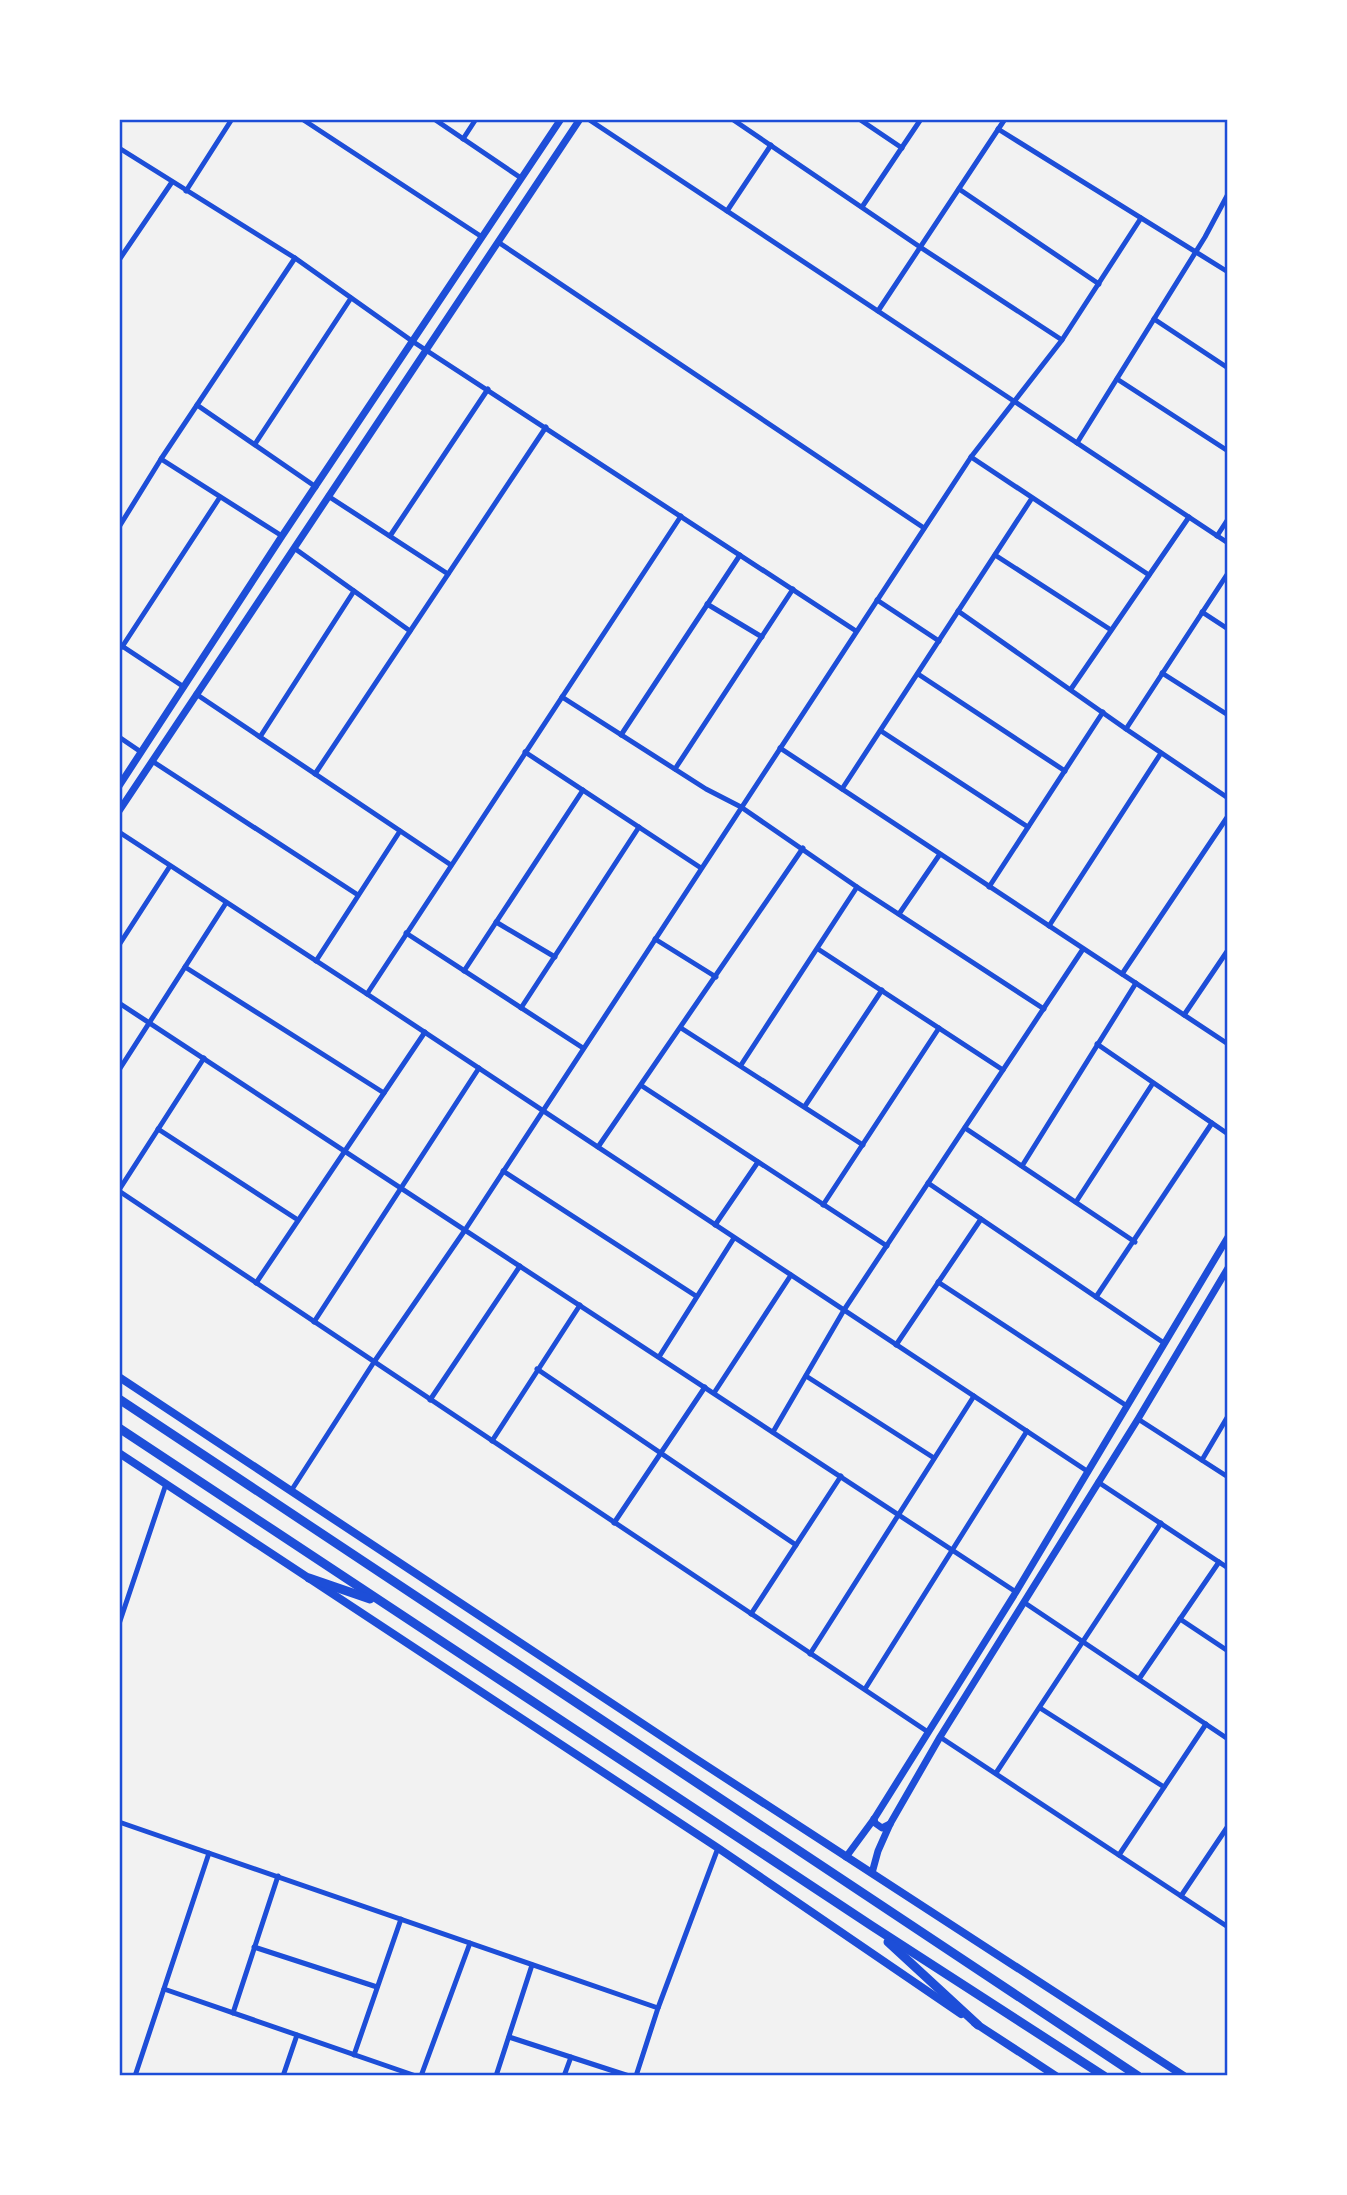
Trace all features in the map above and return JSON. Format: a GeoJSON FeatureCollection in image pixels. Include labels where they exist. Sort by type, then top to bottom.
{"type":"FeatureCollection","features":[{"type":"Feature","properties":{"kind":"highway"},"geometry":{"type":"LineString","coordinates":[[119,1399],[1138,2076]]}},
{"type":"Feature","properties":{"kind":"highway"},"geometry":{"type":"LineString","coordinates":[[119,1428],[872,1926],[1104,2076]]}},
{"type":"Feature","properties":{"kind":"highway"},"geometry":{"type":"LineString","coordinates":[[309,1578],[383,1604]]}},
{"type":"Feature","properties":{"kind":"highway"},"geometry":{"type":"LineString","coordinates":[[872,1926],[978,2025]]}},
{"type":"Feature","properties":{"kind":"main road"},"geometry":{"type":"LineString","coordinates":[[119,1377],[846,1857],[1184,2076]]}},
{"type":"Feature","properties":{"kind":"main road"},"geometry":{"type":"LineString","coordinates":[[119,1453],[718,1848],[1056,2076]]}},
{"type":"Feature","properties":{"kind":"street"},"geometry":{"type":"LineString","coordinates":[[186,191],[232,119]]}},
{"type":"Feature","properties":{"kind":"street"},"geometry":{"type":"LineString","coordinates":[[302,119],[312,122],[482,237]]}},
{"type":"Feature","properties":{"kind":"street"},"geometry":{"type":"LineString","coordinates":[[434,119],[521,178]]}},
{"type":"Feature","properties":{"kind":"street"},"geometry":{"type":"LineString","coordinates":[[463,139],[476,119]]}},
{"type":"Feature","properties":{"kind":"street"},"geometry":{"type":"LineString","coordinates":[[119,786],[282,536],[561,119]]}},
{"type":"Feature","properties":{"kind":"street"},"geometry":{"type":"LineString","coordinates":[[119,811],[580,119]]}},
{"type":"Feature","properties":{"kind":"street"},"geometry":{"type":"LineString","coordinates":[[589,119],[1228,543]]}},
{"type":"Feature","properties":{"kind":"street"},"geometry":{"type":"LineString","coordinates":[[732,119],[1062,340]]}},
{"type":"Feature","properties":{"kind":"street"},"geometry":{"type":"LineString","coordinates":[[859,119],[902,148]]}},
{"type":"Feature","properties":{"kind":"street"},"geometry":{"type":"LineString","coordinates":[[862,207],[921,119]]}},
{"type":"Feature","properties":{"kind":"street"},"geometry":{"type":"LineString","coordinates":[[878,311],[1005,119]]}},
{"type":"Feature","properties":{"kind":"street"},"geometry":{"type":"LineString","coordinates":[[999,130],[1228,272]]}},
{"type":"Feature","properties":{"kind":"street"},"geometry":{"type":"LineString","coordinates":[[727,211],[771,145]]}},
{"type":"Feature","properties":{"kind":"street"},"geometry":{"type":"LineString","coordinates":[[119,148],[295,258],[412,341],[856,631]]}},
{"type":"Feature","properties":{"kind":"street"},"geometry":{"type":"LineString","coordinates":[[119,260],[172,182]]}},
{"type":"Feature","properties":{"kind":"street"},"geometry":{"type":"LineString","coordinates":[[959,189],[1099,284]]}},
{"type":"Feature","properties":{"kind":"street"},"geometry":{"type":"LineString","coordinates":[[1077,443],[1228,194]]}},
{"type":"Feature","properties":{"kind":"street"},"geometry":{"type":"LineString","coordinates":[[291,1491],[971,457],[1062,340],[1141,218]]}},
{"type":"Feature","properties":{"kind":"street"},"geometry":{"type":"LineString","coordinates":[[498,242],[924,528]]}},
{"type":"Feature","properties":{"kind":"street"},"geometry":{"type":"LineString","coordinates":[[119,527],[295,258]]}},
{"type":"Feature","properties":{"kind":"street"},"geometry":{"type":"LineString","coordinates":[[255,444],[351,298]]}},
{"type":"Feature","properties":{"kind":"street"},"geometry":{"type":"LineString","coordinates":[[1154,319],[1228,368]]}},
{"type":"Feature","properties":{"kind":"street"},"geometry":{"type":"LineString","coordinates":[[425,321],[429,330],[439,331]]}},
{"type":"Feature","properties":{"kind":"street"},"geometry":{"type":"LineString","coordinates":[[401,358],[410,359],[414,367]]}},
{"type":"Feature","properties":{"kind":"street"},"geometry":{"type":"LineString","coordinates":[[1117,379],[1228,450]]}},
{"type":"Feature","properties":{"kind":"street"},"geometry":{"type":"LineString","coordinates":[[390,536],[488,389]]}},
{"type":"Feature","properties":{"kind":"street"},"geometry":{"type":"LineString","coordinates":[[197,405],[316,486]]}},
{"type":"Feature","properties":{"kind":"street"},"geometry":{"type":"LineString","coordinates":[[315,774],[546,427]]}},
{"type":"Feature","properties":{"kind":"street"},"geometry":{"type":"LineString","coordinates":[[971,457],[1149,575]]}},
{"type":"Feature","properties":{"kind":"street"},"geometry":{"type":"LineString","coordinates":[[161,459],[282,536]]}},
{"type":"Feature","properties":{"kind":"street"},"geometry":{"type":"LineString","coordinates":[[328,496],[448,574]]}},
{"type":"Feature","properties":{"kind":"street"},"geometry":{"type":"LineString","coordinates":[[184,687],[121,645],[220,497]]}},
{"type":"Feature","properties":{"kind":"street"},"geometry":{"type":"LineString","coordinates":[[842,789],[1032,498]]}},
{"type":"Feature","properties":{"kind":"street"},"geometry":{"type":"LineString","coordinates":[[367,994],[681,516]]}},
{"type":"Feature","properties":{"kind":"street"},"geometry":{"type":"LineString","coordinates":[[1071,689],[1189,517]]}},
{"type":"Feature","properties":{"kind":"street"},"geometry":{"type":"LineString","coordinates":[[1217,536],[1228,519]]}},
{"type":"Feature","properties":{"kind":"street"},"geometry":{"type":"LineString","coordinates":[[294,548],[410,631]]}},
{"type":"Feature","properties":{"kind":"street"},"geometry":{"type":"LineString","coordinates":[[621,735],[740,555]]}},
{"type":"Feature","properties":{"kind":"street"},"geometry":{"type":"LineString","coordinates":[[995,555],[1111,630]]}},
{"type":"Feature","properties":{"kind":"street"},"geometry":{"type":"LineString","coordinates":[[1126,729],[1228,573]]}},
{"type":"Feature","properties":{"kind":"street"},"geometry":{"type":"LineString","coordinates":[[675,769],[793,589]]}},
{"type":"Feature","properties":{"kind":"street"},"geometry":{"type":"LineString","coordinates":[[260,737],[354,591]]}},
{"type":"Feature","properties":{"kind":"street"},"geometry":{"type":"LineString","coordinates":[[877,600],[939,640]]}},
{"type":"Feature","properties":{"kind":"street"},"geometry":{"type":"LineString","coordinates":[[707,604],[762,637]]}},
{"type":"Feature","properties":{"kind":"street"},"geometry":{"type":"LineString","coordinates":[[958,611],[1228,798]]}},
{"type":"Feature","properties":{"kind":"street"},"geometry":{"type":"LineString","coordinates":[[1202,612],[1228,629]]}},
{"type":"Feature","properties":{"kind":"street"},"geometry":{"type":"LineString","coordinates":[[1162,673],[1228,715]]}},
{"type":"Feature","properties":{"kind":"street"},"geometry":{"type":"LineString","coordinates":[[918,674],[1065,771]]}},
{"type":"Feature","properties":{"kind":"street"},"geometry":{"type":"LineString","coordinates":[[196,694],[451,865]]}},
{"type":"Feature","properties":{"kind":"street"},"geometry":{"type":"LineString","coordinates":[[562,697],[706,789],[741,807],[1044,1009]]}},
{"type":"Feature","properties":{"kind":"street"},"geometry":{"type":"LineString","coordinates":[[989,887],[1102,712]]}},
{"type":"Feature","properties":{"kind":"street"},"geometry":{"type":"LineString","coordinates":[[881,731],[1028,827]]}},
{"type":"Feature","properties":{"kind":"street"},"geometry":{"type":"LineString","coordinates":[[119,737],[141,752]]}},
{"type":"Feature","properties":{"kind":"street"},"geometry":{"type":"LineString","coordinates":[[780,748],[1228,1044]]}},
{"type":"Feature","properties":{"kind":"street"},"geometry":{"type":"LineString","coordinates":[[525,752],[701,867]]}},
{"type":"Feature","properties":{"kind":"street"},"geometry":{"type":"LineString","coordinates":[[1049,926],[1161,753]]}},
{"type":"Feature","properties":{"kind":"street"},"geometry":{"type":"LineString","coordinates":[[152,761],[358,895]]}},
{"type":"Feature","properties":{"kind":"street"},"geometry":{"type":"LineString","coordinates":[[464,971],[583,790]]}},
{"type":"Feature","properties":{"kind":"street"},"geometry":{"type":"LineString","coordinates":[[1122,974],[1228,816]]}},
{"type":"Feature","properties":{"kind":"street"},"geometry":{"type":"LineString","coordinates":[[521,1008],[639,827]]}},
{"type":"Feature","properties":{"kind":"street"},"geometry":{"type":"LineString","coordinates":[[316,961],[400,831]]}},
{"type":"Feature","properties":{"kind":"street"},"geometry":{"type":"LineString","coordinates":[[119,832],[1087,1471]]}},
{"type":"Feature","properties":{"kind":"street"},"geometry":{"type":"LineString","coordinates":[[598,1147],[803,848]]}},
{"type":"Feature","properties":{"kind":"street"},"geometry":{"type":"LineString","coordinates":[[899,914],[940,854]]}},
{"type":"Feature","properties":{"kind":"street"},"geometry":{"type":"LineString","coordinates":[[119,945],[170,866]]}},
{"type":"Feature","properties":{"kind":"street"},"geometry":{"type":"LineString","coordinates":[[741,1065],[858,887]]}},
{"type":"Feature","properties":{"kind":"street"},"geometry":{"type":"LineString","coordinates":[[119,1070],[226,903]]}},
{"type":"Feature","properties":{"kind":"street"},"geometry":{"type":"LineString","coordinates":[[496,922],[555,957]]}},
{"type":"Feature","properties":{"kind":"street"},"geometry":{"type":"LineString","coordinates":[[406,933],[583,1048]]}},
{"type":"Feature","properties":{"kind":"street"},"geometry":{"type":"LineString","coordinates":[[654,939],[716,977]]}},
{"type":"Feature","properties":{"kind":"street"},"geometry":{"type":"LineString","coordinates":[[818,949],[1003,1070]]}},
{"type":"Feature","properties":{"kind":"street"},"geometry":{"type":"LineString","coordinates":[[773,1432],[844,1310],[1083,949]]}},
{"type":"Feature","properties":{"kind":"street"},"geometry":{"type":"LineString","coordinates":[[1184,1015],[1227,955]]}},
{"type":"Feature","properties":{"kind":"street"},"geometry":{"type":"LineString","coordinates":[[185,967],[384,1093]]}},
{"type":"Feature","properties":{"kind":"street"},"geometry":{"type":"LineString","coordinates":[[1022,1166],[1136,983]]}},
{"type":"Feature","properties":{"kind":"street"},"geometry":{"type":"LineString","coordinates":[[805,1106],[882,990]]}},
{"type":"Feature","properties":{"kind":"street"},"geometry":{"type":"LineString","coordinates":[[119,1003],[1016,1592]]}},
{"type":"Feature","properties":{"kind":"street"},"geometry":{"type":"LineString","coordinates":[[681,1028],[863,1145]]}},
{"type":"Feature","properties":{"kind":"street"},"geometry":{"type":"LineString","coordinates":[[824,1205],[939,1028]]}},
{"type":"Feature","properties":{"kind":"street"},"geometry":{"type":"LineString","coordinates":[[256,1283],[425,1032]]}},
{"type":"Feature","properties":{"kind":"street"},"geometry":{"type":"LineString","coordinates":[[1097,1044],[1228,1135]]}},
{"type":"Feature","properties":{"kind":"street"},"geometry":{"type":"LineString","coordinates":[[204,1058],[119,1190],[928,1732]]}},
{"type":"Feature","properties":{"kind":"street"},"geometry":{"type":"LineString","coordinates":[[314,1322],[478,1068]]}},
{"type":"Feature","properties":{"kind":"street"},"geometry":{"type":"LineString","coordinates":[[1076,1202],[1153,1083]]}},
{"type":"Feature","properties":{"kind":"street"},"geometry":{"type":"LineString","coordinates":[[642,1086],[887,1246]]}},
{"type":"Feature","properties":{"kind":"street"},"geometry":{"type":"LineString","coordinates":[[1096,1297],[1212,1123]]}},
{"type":"Feature","properties":{"kind":"street"},"geometry":{"type":"LineString","coordinates":[[965,1128],[1135,1242]]}},
{"type":"Feature","properties":{"kind":"street"},"geometry":{"type":"LineString","coordinates":[[158,1129],[298,1220]]}},
{"type":"Feature","properties":{"kind":"street"},"geometry":{"type":"LineString","coordinates":[[715,1225],[758,1162]]}},
{"type":"Feature","properties":{"kind":"street"},"geometry":{"type":"LineString","coordinates":[[503,1171],[696,1296]]}},
{"type":"Feature","properties":{"kind":"street"},"geometry":{"type":"LineString","coordinates":[[928,1183],[1164,1344],[1167,1354],[1177,1354]]}},
{"type":"Feature","properties":{"kind":"street"},"geometry":{"type":"LineString","coordinates":[[896,1345],[981,1219]]}},
{"type":"Feature","properties":{"kind":"street"},"geometry":{"type":"LineString","coordinates":[[846,1857],[874,1819],[1016,1592],[1228,1237]]}},
{"type":"Feature","properties":{"kind":"street"},"geometry":{"type":"LineString","coordinates":[[659,1357],[734,1238]]}},
{"type":"Feature","properties":{"kind":"street"},"geometry":{"type":"LineString","coordinates":[[430,1400],[520,1266]]}},
{"type":"Feature","properties":{"kind":"street"},"geometry":{"type":"LineString","coordinates":[[872,1873],[890,1824],[940,1737],[1138,1419],[1227,1270]]}},
{"type":"Feature","properties":{"kind":"street"},"geometry":{"type":"LineString","coordinates":[[714,1393],[791,1275]]}},
{"type":"Feature","properties":{"kind":"street"},"geometry":{"type":"LineString","coordinates":[[939,1282],[1126,1406]]}},
{"type":"Feature","properties":{"kind":"street"},"geometry":{"type":"LineString","coordinates":[[492,1441],[580,1306]]}},
{"type":"Feature","properties":{"kind":"street"},"geometry":{"type":"LineString","coordinates":[[537,1369],[796,1545]]}},
{"type":"Feature","properties":{"kind":"street"},"geometry":{"type":"LineString","coordinates":[[1145,1376],[1155,1375],[1159,1384]]}},
{"type":"Feature","properties":{"kind":"street"},"geometry":{"type":"LineString","coordinates":[[806,1376],[934,1458]]}},
{"type":"Feature","properties":{"kind":"street"},"geometry":{"type":"LineString","coordinates":[[614,1523],[705,1387]]}},
{"type":"Feature","properties":{"kind":"street"},"geometry":{"type":"LineString","coordinates":[[810,1654],[974,1396]]}},
{"type":"Feature","properties":{"kind":"street"},"geometry":{"type":"LineString","coordinates":[[1202,1460],[1228,1416]]}},
{"type":"Feature","properties":{"kind":"street"},"geometry":{"type":"LineString","coordinates":[[1138,1419],[1228,1477]]}},
{"type":"Feature","properties":{"kind":"street"},"geometry":{"type":"LineString","coordinates":[[865,1689],[1027,1431]]}},
{"type":"Feature","properties":{"kind":"street"},"geometry":{"type":"LineString","coordinates":[[751,1614],[841,1476]]}},
{"type":"Feature","properties":{"kind":"street"},"geometry":{"type":"LineString","coordinates":[[1098,1482],[1228,1568]]}},
{"type":"Feature","properties":{"kind":"street"},"geometry":{"type":"LineString","coordinates":[[119,1624],[166,1484]]}},
{"type":"Feature","properties":{"kind":"street"},"geometry":{"type":"LineString","coordinates":[[996,1773],[1161,1523]]}},
{"type":"Feature","properties":{"kind":"street"},"geometry":{"type":"LineString","coordinates":[[1139,1679],[1219,1562]]}},
{"type":"Feature","properties":{"kind":"street"},"geometry":{"type":"LineString","coordinates":[[119,1597],[127,1600]]}},
{"type":"Feature","properties":{"kind":"street"},"geometry":{"type":"LineString","coordinates":[[1025,1602],[1228,1739]]}},
{"type":"Feature","properties":{"kind":"street"},"geometry":{"type":"LineString","coordinates":[[1180,1619],[1228,1651]]}},
{"type":"Feature","properties":{"kind":"street"},"geometry":{"type":"LineString","coordinates":[[1040,1708],[1164,1787]]}},
{"type":"Feature","properties":{"kind":"street"},"geometry":{"type":"LineString","coordinates":[[1119,1855],[1206,1724]]}},
{"type":"Feature","properties":{"kind":"street"},"geometry":{"type":"LineString","coordinates":[[940,1737],[1228,1927]]}},
{"type":"Feature","properties":{"kind":"street"},"geometry":{"type":"LineString","coordinates":[[874,1819],[878,1827],[890,1824]]}},
{"type":"Feature","properties":{"kind":"street"},"geometry":{"type":"LineString","coordinates":[[119,1822],[658,2008]]}},
{"type":"Feature","properties":{"kind":"street"},"geometry":{"type":"LineString","coordinates":[[1181,1895],[1228,1827]]}},
{"type":"Feature","properties":{"kind":"street"},"geometry":{"type":"LineString","coordinates":[[636,2076],[658,2008],[718,1848]]}},
{"type":"Feature","properties":{"kind":"street"},"geometry":{"type":"LineString","coordinates":[[135,2076],[209,1853]]}},
{"type":"Feature","properties":{"kind":"street"},"geometry":{"type":"LineString","coordinates":[[233,2013],[278,1876]]}},
{"type":"Feature","properties":{"kind":"street"},"geometry":{"type":"LineString","coordinates":[[354,2055],[401,1919]]}},
{"type":"Feature","properties":{"kind":"street"},"geometry":{"type":"LineString","coordinates":[[164,1989],[419,2076],[470,1943]]}},
{"type":"Feature","properties":{"kind":"street"},"geometry":{"type":"LineString","coordinates":[[254,1947],[377,1987]]}},
{"type":"Feature","properties":{"kind":"street"},"geometry":{"type":"LineString","coordinates":[[496,2076],[532,1965]]}},
{"type":"Feature","properties":{"kind":"street"},"geometry":{"type":"LineString","coordinates":[[283,2076],[297,2035]]}},
{"type":"Feature","properties":{"kind":"street"},"geometry":{"type":"LineString","coordinates":[[509,2037],[629,2076]]}},
{"type":"Feature","properties":{"kind":"street"},"geometry":{"type":"LineString","coordinates":[[564,2076],[571,2057]]}}]}
